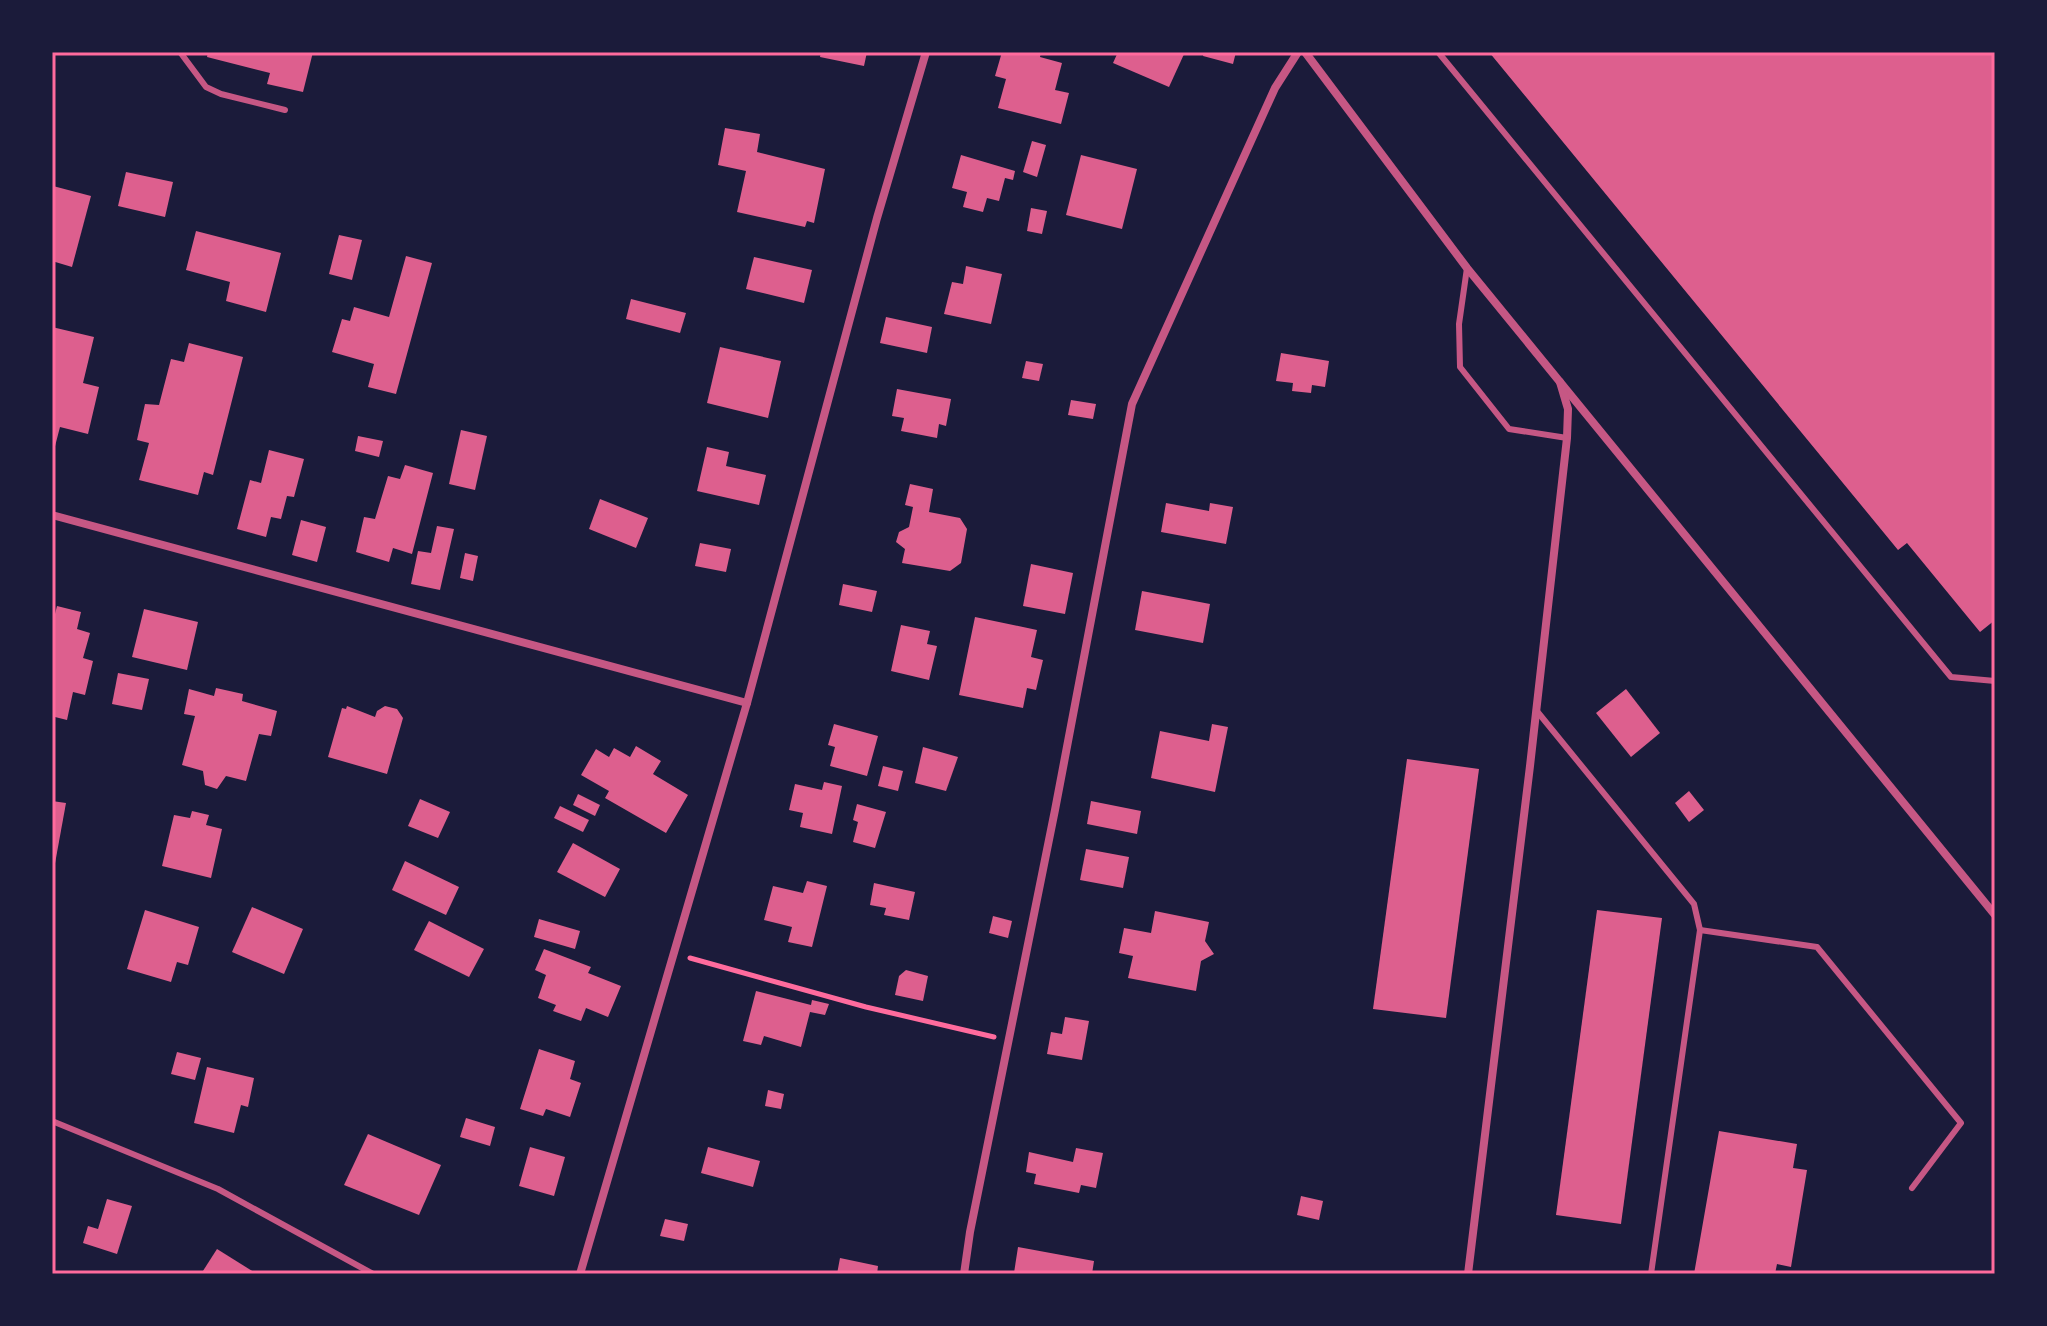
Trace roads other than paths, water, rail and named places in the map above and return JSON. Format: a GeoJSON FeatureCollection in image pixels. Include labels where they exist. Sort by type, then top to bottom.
{"type":"FeatureCollection","features":[{"type":"Feature","properties":{"kind":"street"},"geometry":{"type":"LineString","coordinates":[[580,1274],[747,703],[877,218],[926,52]]}},
{"type":"Feature","properties":{"kind":"street"},"geometry":{"type":"LineString","coordinates":[[964,1274],[1132,404],[1275,88],[1298,52]]}},
{"type":"Feature","properties":{"kind":"street"},"geometry":{"type":"LineString","coordinates":[[1305,52],[1467,268],[1995,915]]}},
{"type":"Feature","properties":{"kind":"street"},"geometry":{"type":"LineString","coordinates":[[1468,1274],[1567,438],[1568,409],[1559,379]]}},
{"type":"Feature","properties":{"kind":"street"},"geometry":{"type":"LineString","coordinates":[[52,515],[747,703]]}},
{"type":"Feature","properties":{"kind":"lane"},"geometry":{"type":"LineString","coordinates":[[180,52],[206,87],[221,94],[285,110]]}},
{"type":"Feature","properties":{"kind":"lane"},"geometry":{"type":"LineString","coordinates":[[1438,52],[1951,677],[1995,681]]}},
{"type":"Feature","properties":{"kind":"lane"},"geometry":{"type":"LineString","coordinates":[[1467,268],[1459,324],[1460,367],[1509,429],[1567,438]]}},
{"type":"Feature","properties":{"kind":"lane"},"geometry":{"type":"LineString","coordinates":[[1536,710],[1694,904],[1700,930],[1651,1274]]}},
{"type":"Feature","properties":{"kind":"lane"},"geometry":{"type":"LineString","coordinates":[[1700,930],[1817,947],[1827,958],[1961,1123],[1912,1188]]}},
{"type":"Feature","properties":{"kind":"lane"},"geometry":{"type":"LineString","coordinates":[[52,1121],[218,1189],[373,1274]]}}]}
